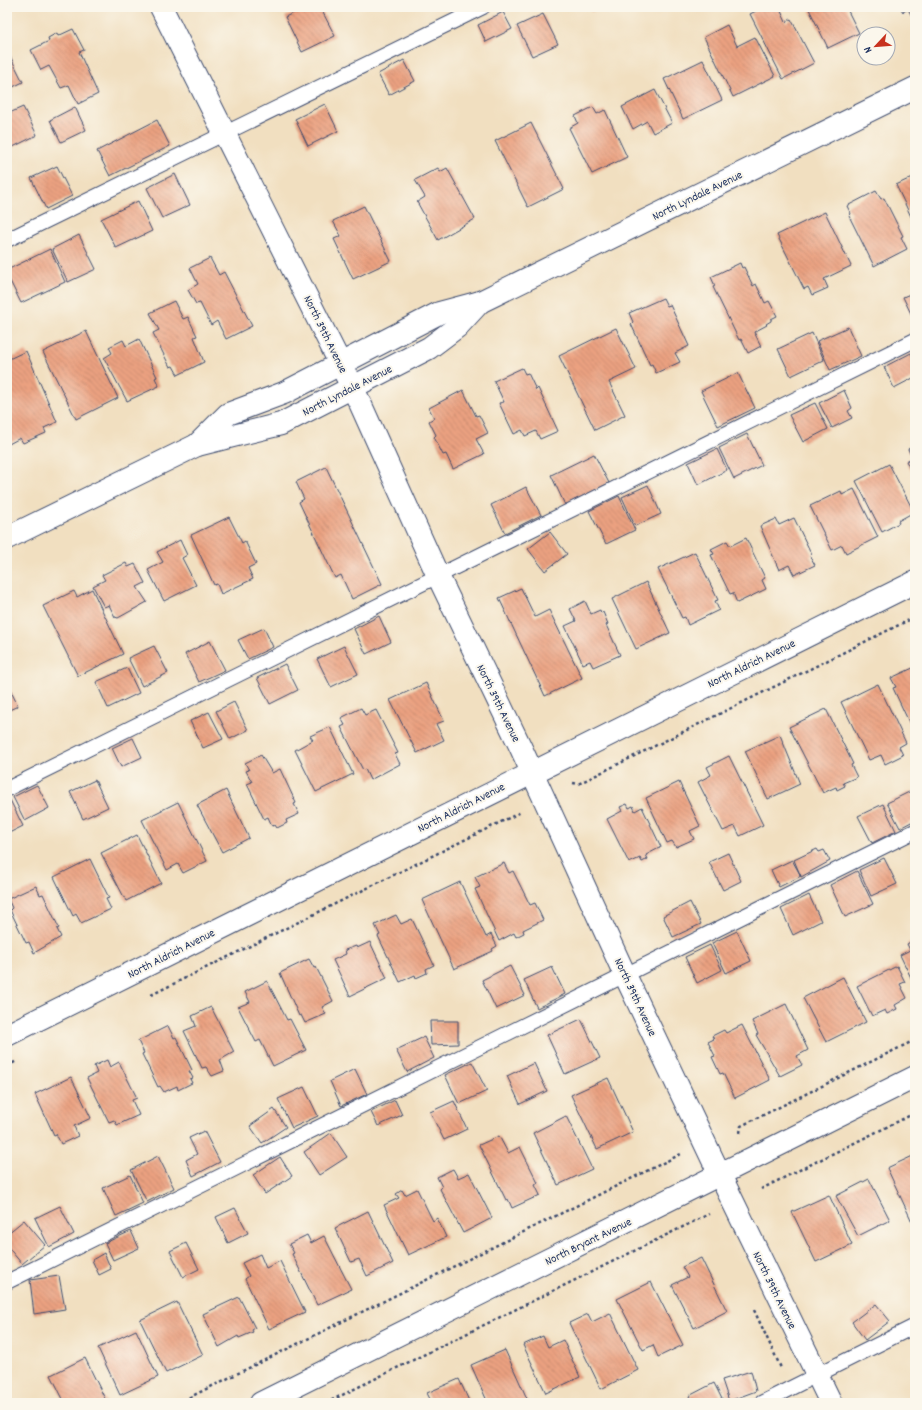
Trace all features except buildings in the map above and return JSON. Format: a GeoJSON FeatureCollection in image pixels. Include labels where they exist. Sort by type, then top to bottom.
{"type":"FeatureCollection","features":[{"type":"Feature","properties":{"kind":"street","name":"North 39th Avenue"},"geometry":{"type":"LineString","coordinates":[[161,7],[341,363],[438,576],[532,772],[625,975],[831,1403]]}},
{"type":"Feature","properties":{"kind":"street","name":"North Lyndale Avenue"},"geometry":{"type":"LineString","coordinates":[[197,445],[228,414],[284,393],[439,313],[480,302],[915,88]]}},
{"type":"Feature","properties":{"kind":"street","name":"North Lyndale Avenue"},"geometry":{"type":"LineString","coordinates":[[7,538],[197,445],[281,424],[429,348],[457,327],[480,302]]}},
{"type":"Feature","properties":{"kind":"street","name":"North Aldrich Avenue"},"geometry":{"type":"LineString","coordinates":[[7,1035],[915,582]]}},
{"type":"Feature","properties":{"kind":"street","name":"North Bryant Avenue"},"geometry":{"type":"LineString","coordinates":[[261,1403],[915,1077]]}},
{"type":"Feature","properties":{"kind":"lane"},"geometry":{"type":"LineString","coordinates":[[7,240],[483,7]]}},
{"type":"Feature","properties":{"kind":"lane"},"geometry":{"type":"LineString","coordinates":[[7,789],[915,340]]}},
{"type":"Feature","properties":{"kind":"lane"},"geometry":{"type":"LineString","coordinates":[[7,1282],[915,831]]}},
{"type":"Feature","properties":{"kind":"lane"},"geometry":{"type":"LineString","coordinates":[[761,1403],[915,1326]]}},
{"type":"Feature","properties":{"kind":"path"},"geometry":{"type":"LineString","coordinates":[[570,782],[578,784],[915,617]]}},
{"type":"Feature","properties":{"kind":"path"},"geometry":{"type":"LineString","coordinates":[[150,996],[520,814],[523,806]]}},
{"type":"Feature","properties":{"kind":"path"},"geometry":{"type":"LineString","coordinates":[[740,1133],[741,1126],[915,1040]]}},
{"type":"Feature","properties":{"kind":"path"},"geometry":{"type":"LineString","coordinates":[[7,1066],[21,1059]]}},
{"type":"Feature","properties":{"kind":"path"},"geometry":{"type":"LineString","coordinates":[[762,1189],[915,1113]]}},
{"type":"Feature","properties":{"kind":"path"},"geometry":{"type":"LineString","coordinates":[[178,1403],[686,1151]]}},
{"type":"Feature","properties":{"kind":"path"},"geometry":{"type":"LineString","coordinates":[[326,1403],[715,1212]]}}]}
